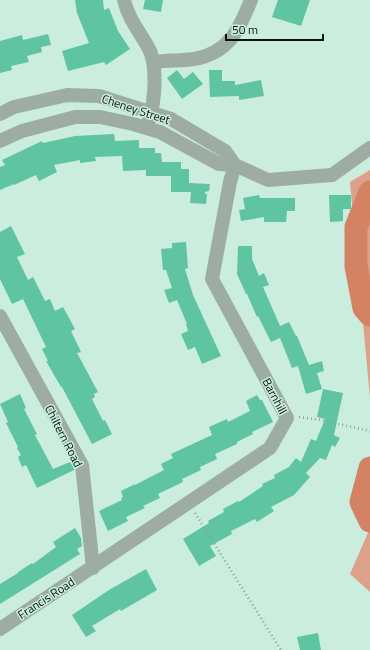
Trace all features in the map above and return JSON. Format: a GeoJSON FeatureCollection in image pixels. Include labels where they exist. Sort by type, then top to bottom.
{"type":"FeatureCollection","features":[{"type":"Feature","properties":{"kind":"street"},"geometry":{"type":"LineString","coordinates":[[124,0],[126,10],[135,28],[149,48],[154,62],[152,112],[147,128]]}},
{"type":"Feature","properties":{"kind":"street"},"geometry":{"type":"LineString","coordinates":[[154,62],[203,57],[224,47],[240,26],[251,0]]}},
{"type":"Feature","properties":{"kind":"street","name":"Cheney Street"},"geometry":{"type":"LineString","coordinates":[[0,114],[14,107],[67,95],[99,96],[171,119],[225,151],[235,165]]}},
{"type":"Feature","properties":{"kind":"street","name":"Cheney Street"},"geometry":{"type":"LineString","coordinates":[[0,141],[22,131],[75,117],[100,117],[160,132],[219,164],[235,165],[268,180],[332,175],[370,148]]}},
{"type":"Feature","properties":{"kind":"street","name":"Barnhill"},"geometry":{"type":"LineString","coordinates":[[93,568],[270,448],[287,418],[212,279],[230,182],[235,165]]}},
{"type":"Feature","properties":{"kind":"street","name":"Chiltern Road"},"geometry":{"type":"LineString","coordinates":[[0,316],[82,465],[93,568]]}},
{"type":"Feature","properties":{"kind":"street","name":"Francis Road"},"geometry":{"type":"LineString","coordinates":[[0,629],[93,568]]}},
{"type":"Feature","properties":{"kind":"path"},"geometry":{"type":"LineString","coordinates":[[287,418],[302,417],[370,431]]}},
{"type":"Feature","properties":{"kind":"path"},"geometry":{"type":"LineString","coordinates":[[189,503],[281,650]]}},
{"type":"Feature","properties":{"kind":"shaded area"},"geometry":{"type":"Polygon","coordinates":[[[370,170],[370,398],[350,182],[370,170]]]}},
{"type":"Feature","properties":{"kind":"shaded area"},"geometry":{"type":"Polygon","coordinates":[[[370,528],[370,592],[350,574],[370,528]]]}},
{"type":"Feature","properties":{"kind":"building"},"geometry":{"type":"Polygon","coordinates":[[[75,0],[103,0],[104,10],[109,8],[118,31],[130,49],[106,65],[104,62],[68,71],[62,51],[89,43],[77,13],[75,0]]]}},
{"type":"Feature","properties":{"kind":"building"},"geometry":{"type":"Polygon","coordinates":[[[145,0],[163,0],[161,12],[143,9],[145,0]]]}},
{"type":"Feature","properties":{"kind":"building"},"geometry":{"type":"Polygon","coordinates":[[[278,0],[310,0],[301,26],[272,17],[278,0]]]}},
{"type":"Feature","properties":{"kind":"building"},"geometry":{"type":"Polygon","coordinates":[[[48,34],[51,45],[41,47],[42,52],[27,56],[29,62],[11,66],[12,70],[0,73],[0,41],[22,35],[23,40],[48,34]]]}},
{"type":"Feature","properties":{"kind":"building"},"geometry":{"type":"Polygon","coordinates":[[[177,70],[184,79],[193,72],[203,84],[182,99],[167,78],[177,70]]]}},
{"type":"Feature","properties":{"kind":"building"},"geometry":{"type":"Polygon","coordinates":[[[209,70],[222,70],[222,81],[235,81],[235,85],[261,80],[264,96],[239,100],[239,96],[210,97],[209,70]]]}},
{"type":"Feature","properties":{"kind":"building"},"geometry":{"type":"Polygon","coordinates":[[[114,134],[115,141],[139,140],[139,148],[155,148],[155,153],[161,153],[162,162],[181,162],[181,169],[189,169],[189,183],[210,184],[209,191],[205,192],[205,194],[207,194],[206,204],[190,203],[191,192],[171,192],[171,176],[146,176],[146,170],[123,171],[122,156],[95,157],[96,161],[80,163],[80,160],[54,165],[57,172],[39,181],[36,175],[0,190],[0,167],[5,165],[2,160],[42,141],[43,143],[75,136],[114,134]]]}},
{"type":"Feature","properties":{"kind":"building"},"geometry":{"type":"Polygon","coordinates":[[[259,195],[260,198],[295,198],[295,211],[287,211],[286,222],[264,222],[264,217],[241,221],[239,210],[245,209],[243,198],[259,195]]]}},
{"type":"Feature","properties":{"kind":"building"},"geometry":{"type":"Polygon","coordinates":[[[329,195],[351,195],[351,209],[343,209],[343,221],[330,222],[329,195]]]}},
{"type":"Feature","properties":{"kind":"building"},"geometry":{"type":"Polygon","coordinates":[[[11,226],[25,254],[17,257],[28,280],[33,277],[45,301],[50,299],[55,311],[63,307],[75,329],[71,331],[81,352],[77,353],[98,392],[94,394],[95,397],[92,399],[103,421],[105,420],[112,434],[92,444],[62,387],[46,361],[48,361],[42,349],[46,347],[23,299],[12,304],[0,279],[0,232],[11,226]]]}},
{"type":"Feature","properties":{"kind":"building"},"geometry":{"type":"Polygon","coordinates":[[[186,242],[188,268],[185,269],[193,295],[221,356],[202,364],[195,347],[188,350],[181,334],[188,331],[187,324],[177,300],[169,303],[164,290],[172,288],[166,270],[163,270],[161,249],[172,248],[172,243],[186,242]]]}},
{"type":"Feature","properties":{"kind":"building"},"geometry":{"type":"Polygon","coordinates":[[[238,246],[252,246],[252,259],[259,276],[264,273],[269,285],[263,287],[280,326],[289,322],[297,336],[309,365],[322,361],[324,371],[317,373],[322,389],[306,394],[298,366],[292,368],[280,338],[271,342],[258,316],[257,317],[237,274],[238,246]]]}},
{"type":"Feature","properties":{"kind":"building"},"geometry":{"type":"Polygon","coordinates":[[[323,389],[343,393],[334,435],[340,438],[335,447],[332,445],[326,460],[320,458],[306,473],[310,477],[294,495],[271,507],[274,511],[257,522],[255,519],[231,531],[232,534],[210,546],[216,556],[199,566],[183,539],[209,523],[208,521],[224,512],[223,509],[238,501],[239,502],[263,486],[262,484],[275,478],[274,475],[289,467],[296,458],[301,462],[311,439],[316,441],[325,419],[317,417],[323,389]]]}},
{"type":"Feature","properties":{"kind":"building"},"geometry":{"type":"Polygon","coordinates":[[[20,394],[26,408],[24,409],[37,434],[35,435],[53,469],[70,462],[74,468],[74,470],[37,488],[26,465],[22,467],[18,457],[21,455],[6,423],[8,422],[0,404],[20,394]]]}},
{"type":"Feature","properties":{"kind":"building"},"geometry":{"type":"Polygon","coordinates":[[[257,395],[260,400],[262,400],[273,422],[252,432],[253,434],[237,442],[237,444],[215,454],[217,459],[200,467],[201,470],[182,479],[183,482],[158,494],[160,498],[143,506],[145,508],[126,517],[128,521],[108,531],[99,511],[122,500],[121,498],[123,497],[121,491],[164,470],[161,464],[173,458],[171,454],[212,435],[209,427],[227,419],[228,422],[250,411],[246,401],[257,395]]]}},
{"type":"Feature","properties":{"kind":"building"},"geometry":{"type":"Polygon","coordinates":[[[75,528],[81,538],[82,546],[77,549],[80,554],[0,604],[0,584],[32,563],[33,564],[56,547],[53,542],[75,528]]]}},
{"type":"Feature","properties":{"kind":"building"},"geometry":{"type":"Polygon","coordinates":[[[146,569],[157,590],[121,611],[120,609],[92,626],[96,631],[86,637],[72,615],[109,590],[146,569]]]}},
{"type":"Feature","properties":{"kind":"building"},"geometry":{"type":"Polygon","coordinates":[[[318,633],[321,650],[300,650],[297,637],[318,633]]]}},
{"type":"Feature","properties":{"kind":"waterway"},"geometry":{"type":"LineString","coordinates":[[370,192],[356,227],[356,266],[364,308],[370,315]]}},
{"type":"Feature","properties":{"kind":"waterway"},"geometry":{"type":"LineString","coordinates":[[370,468],[361,502],[370,521]]}}]}
